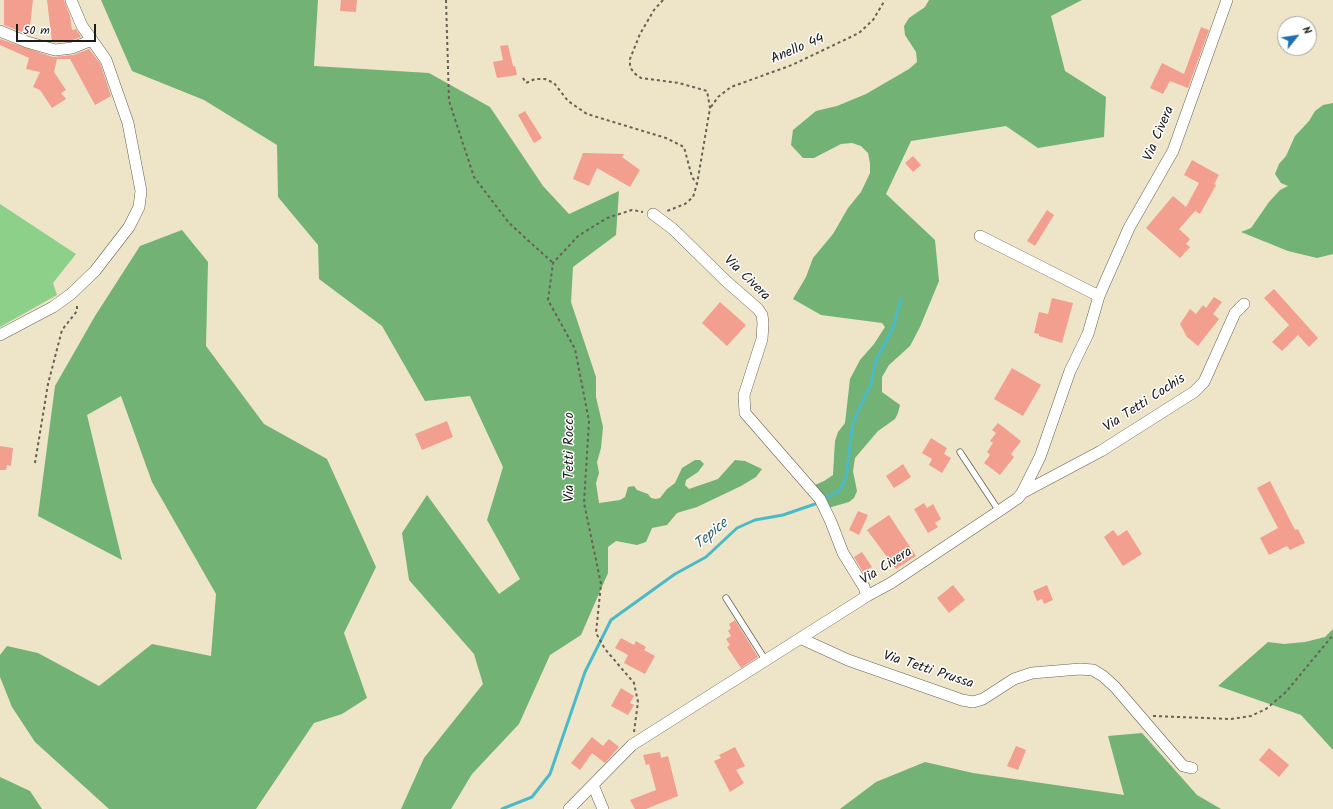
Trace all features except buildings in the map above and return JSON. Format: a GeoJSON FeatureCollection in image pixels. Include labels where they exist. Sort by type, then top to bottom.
{"type":"FeatureCollection","features":[{"type":"Feature","properties":{"kind":"street"},"geometry":{"type":"LineString","coordinates":[[0,335],[53,307],[71,294],[95,271],[129,227],[139,207],[141,190],[128,123],[106,60],[82,26],[71,0]]}},
{"type":"Feature","properties":{"kind":"street","name":"Via Civera"},"geometry":{"type":"LineString","coordinates":[[569,809],[632,745],[766,662],[867,596],[891,583],[1018,498],[1040,457],[1070,371],[1088,334],[1099,296],[1129,228],[1173,151],[1227,0]]}},
{"type":"Feature","properties":{"kind":"street"},"geometry":{"type":"LineString","coordinates":[[0,31],[27,42],[55,50],[72,48],[92,40]]}},
{"type":"Feature","properties":{"kind":"street","name":"Via Civera"},"geometry":{"type":"LineString","coordinates":[[653,214],[674,229],[726,281],[758,309],[762,315],[762,339],[744,395],[746,413],[821,501],[843,553],[864,587],[867,596]]}},
{"type":"Feature","properties":{"kind":"street"},"geometry":{"type":"LineString","coordinates":[[980,236],[1099,296]]}},
{"type":"Feature","properties":{"kind":"street","name":"Via Tetti Cochis"},"geometry":{"type":"LineString","coordinates":[[1022,493],[1101,451],[1194,392],[1204,382],[1235,312],[1244,304]]}},
{"type":"Feature","properties":{"kind":"street","name":"Via Tetti Prussa"},"geometry":{"type":"LineString","coordinates":[[802,639],[848,660],[962,700],[974,702],[983,699],[1014,679],[1032,673],[1080,669],[1093,670],[1111,683],[1139,712],[1183,766],[1192,768]]}},
{"type":"Feature","properties":{"kind":"street"},"geometry":{"type":"LineString","coordinates":[[593,785],[603,809]]}},
{"type":"Feature","properties":{"kind":"lane"},"geometry":{"type":"LineString","coordinates":[[960,452],[999,511]]}},
{"type":"Feature","properties":{"kind":"lane"},"geometry":{"type":"LineString","coordinates":[[726,598],[766,662]]}},
{"type":"Feature","properties":{"kind":"path"},"geometry":{"type":"LineString","coordinates":[[446,0],[449,101],[474,177],[509,223],[553,263],[578,236],[607,218],[632,210],[653,214],[685,204],[693,197],[697,184],[710,108],[707,91],[679,83],[641,78],[634,73],[630,67],[630,59],[640,34],[654,10],[663,0]]}},
{"type":"Feature","properties":{"kind":"path","name":"Anello 44"},"geometry":{"type":"LineString","coordinates":[[710,108],[718,97],[731,87],[792,65],[859,33],[873,20],[885,0]]}},
{"type":"Feature","properties":{"kind":"path"},"geometry":{"type":"LineString","coordinates":[[523,78],[526,83],[535,79],[545,79],[554,83],[568,101],[587,114],[666,138],[684,147],[692,177],[697,184]]}},
{"type":"Feature","properties":{"kind":"path","name":"Via Tetti Rocco"},"geometry":{"type":"LineString","coordinates":[[553,263],[548,300],[575,349],[589,421],[584,503],[601,584],[596,633],[605,649],[634,683],[638,702],[632,745]]}},
{"type":"Feature","properties":{"kind":"path"},"geometry":{"type":"LineString","coordinates":[[35,463],[48,384],[62,330],[76,311],[76,301],[71,294]]}},
{"type":"Feature","properties":{"kind":"path"},"geometry":{"type":"LineString","coordinates":[[1139,712],[1149,716],[1164,717],[1230,719],[1251,716],[1266,710],[1286,692],[1333,635]]}},
{"type":"Feature","properties":{"kind":"green space"},"geometry":{"type":"Polygon","coordinates":[[[101,0],[318,0],[314,66],[429,73],[490,107],[543,186],[569,214],[619,191],[616,235],[573,267],[571,302],[596,377],[596,397],[603,427],[601,448],[597,462],[599,473],[596,483],[599,503],[620,500],[625,497],[628,487],[634,486],[637,490],[648,494],[651,498],[660,498],[667,489],[675,483],[682,468],[695,460],[700,460],[704,464],[698,472],[686,480],[685,485],[689,489],[718,479],[735,460],[745,461],[762,469],[756,477],[741,486],[697,507],[677,513],[667,525],[652,528],[646,542],[637,545],[616,541],[608,547],[608,573],[581,635],[550,655],[519,724],[472,774],[451,809],[401,809],[424,758],[483,684],[474,654],[409,580],[402,533],[427,495],[499,594],[520,579],[487,520],[503,467],[470,396],[425,401],[382,326],[319,279],[318,245],[278,197],[277,145],[204,100],[132,71],[101,0]]]}},
{"type":"Feature","properties":{"kind":"green space"},"geometry":{"type":"Polygon","coordinates":[[[929,0],[1082,0],[1051,16],[1065,71],[1106,97],[1104,137],[1038,148],[1006,126],[911,141],[886,194],[935,240],[939,281],[920,327],[910,346],[889,365],[882,377],[882,392],[900,405],[898,413],[895,419],[878,431],[855,458],[853,471],[857,491],[854,498],[849,502],[828,508],[815,485],[833,475],[835,441],[838,432],[845,423],[850,379],[860,360],[874,344],[885,327],[882,323],[821,315],[793,299],[806,277],[813,258],[833,234],[848,208],[861,192],[870,173],[870,163],[868,153],[861,146],[852,143],[841,144],[814,158],[803,158],[791,145],[793,130],[816,111],[837,106],[866,94],[909,69],[917,62],[916,52],[905,35],[904,26],[909,18],[925,7],[929,0]]]}},
{"type":"Feature","properties":{"kind":"green space"},"geometry":{"type":"Polygon","coordinates":[[[1333,103],[1333,254],[1317,258],[1288,251],[1241,232],[1251,228],[1269,202],[1280,190],[1288,186],[1281,183],[1275,174],[1279,164],[1286,156],[1295,136],[1309,121],[1315,111],[1323,105],[1333,103]]]}},
{"type":"Feature","properties":{"kind":"green space"},"geometry":{"type":"Polygon","coordinates":[[[0,204],[76,254],[53,283],[57,295],[0,327],[0,204]]]}},
{"type":"Feature","properties":{"kind":"green space"},"geometry":{"type":"Polygon","coordinates":[[[182,230],[208,262],[206,346],[264,424],[327,459],[376,567],[344,633],[367,698],[342,714],[314,723],[256,809],[109,809],[35,742],[12,707],[0,677],[0,655],[7,646],[38,653],[99,686],[152,644],[211,656],[216,594],[152,482],[121,396],[87,415],[122,560],[38,516],[55,386],[95,316],[140,246],[182,230]]]}},
{"type":"Feature","properties":{"kind":"green space"},"geometry":{"type":"Polygon","coordinates":[[[1333,629],[1333,750],[1301,715],[1218,686],[1268,642],[1284,644],[1305,642],[1325,637],[1333,629]]]}},
{"type":"Feature","properties":{"kind":"green space"},"geometry":{"type":"Polygon","coordinates":[[[1142,733],[1197,795],[1221,809],[840,809],[876,782],[925,762],[973,773],[1124,795],[1108,736],[1142,733]]]}},
{"type":"Feature","properties":{"kind":"green space"},"geometry":{"type":"Polygon","coordinates":[[[0,777],[30,791],[42,809],[0,809],[0,777]]]}},
{"type":"Feature","properties":{"kind":"waterway","name":"Tepice"},"geometry":{"type":"LineString","coordinates":[[823,500],[840,490],[846,478],[853,422],[871,384],[876,360],[893,328],[901,299]]}},
{"type":"Feature","properties":{"kind":"waterway","name":"Tepice"},"geometry":{"type":"LineString","coordinates":[[502,809],[532,797],[550,774],[585,672],[611,620],[675,574],[706,557],[737,528],[755,520],[783,515],[818,503]]}}]}
